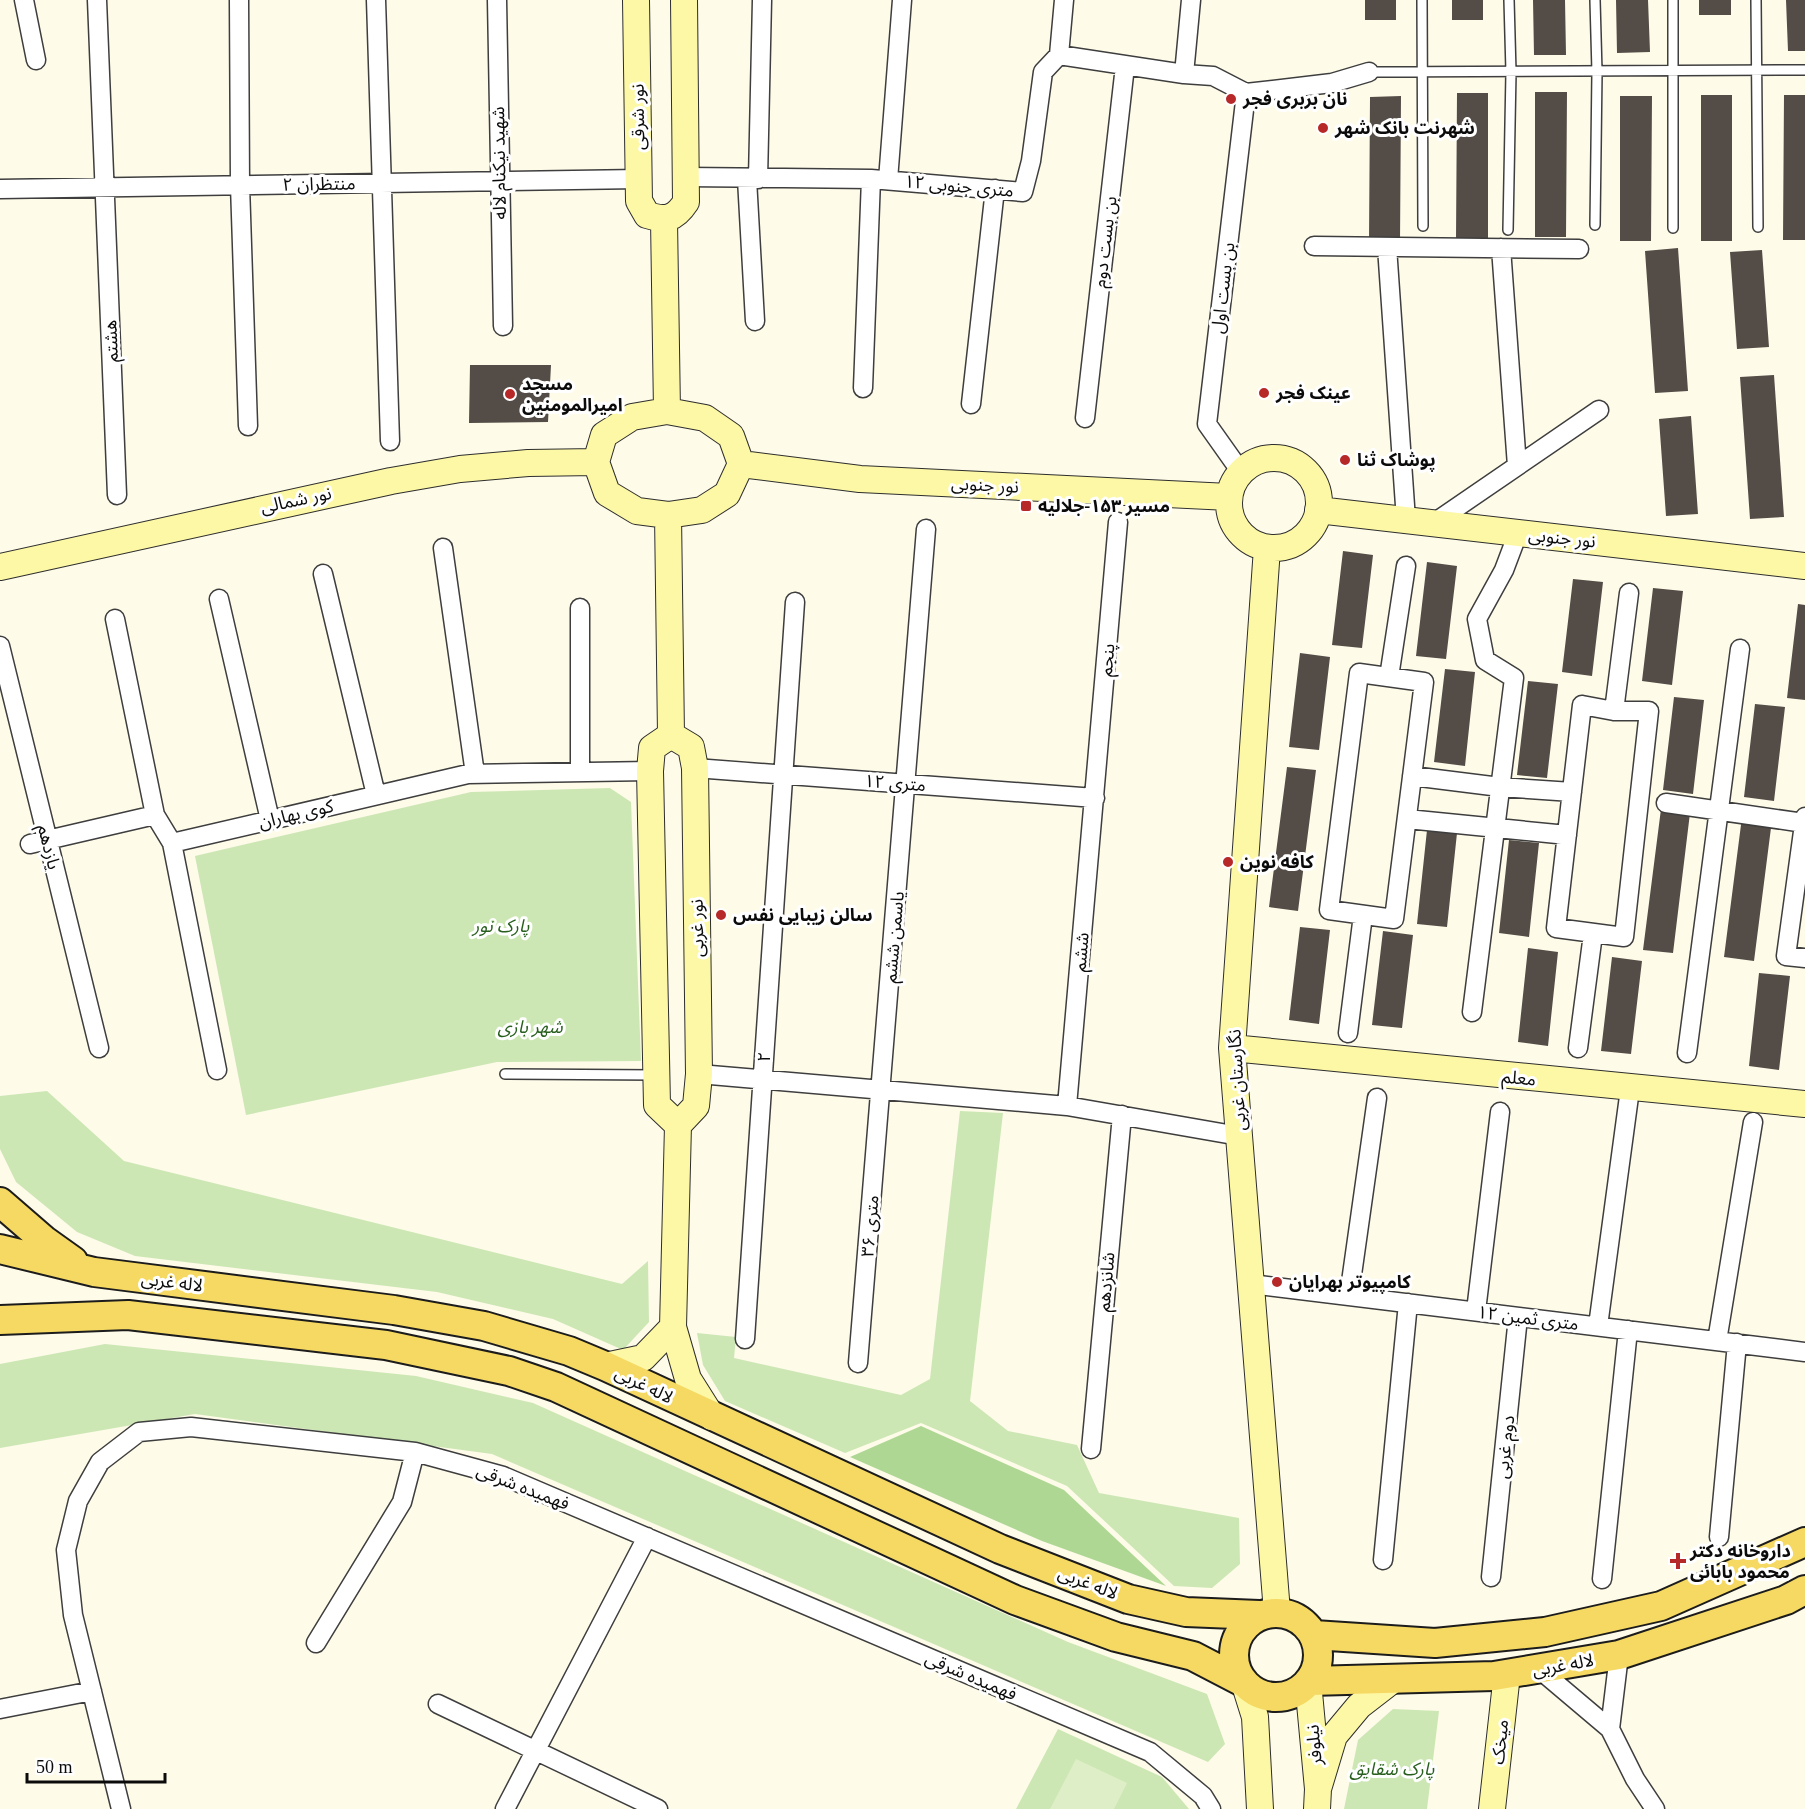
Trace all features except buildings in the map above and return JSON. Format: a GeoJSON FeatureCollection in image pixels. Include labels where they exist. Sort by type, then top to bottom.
{"type":"FeatureCollection","features":[{"type":"Feature","properties":{"kind":"main road"},"geometry":{"type":"LineString","coordinates":[[0,1202],[61,1254],[94,1272]]}},
{"type":"Feature","properties":{"kind":"main road","name":"لاله غربی"},"geometry":{"type":"LineString","coordinates":[[0,1249],[94,1272],[394,1310],[484,1326],[569,1351],[605,1366],[1000,1549],[1128,1599],[1186,1612],[1268,1613]]}},
{"type":"Feature","properties":{"kind":"main road","name":"لاله غربی"},"geometry":{"type":"LineString","coordinates":[[0,1320],[128,1315],[386,1345],[509,1371],[556,1387],[1015,1600],[1116,1636],[1193,1656],[1244,1683]]}},
{"type":"Feature","properties":{"kind":"main road","name":"لاله غربی"},"geometry":{"type":"LineString","coordinates":[[1314,1635],[1435,1642],[1545,1632],[1661,1606],[1805,1542]]}},
{"type":"Feature","properties":{"kind":"main road","name":"لاله غربی"},"geometry":{"type":"LineString","coordinates":[[1309,1681],[1507,1674],[1619,1655],[1786,1600],[1805,1590]]}},
{"type":"Feature","properties":{"kind":"main road"},"geometry":{"type":"LineString","coordinates":[[1268,1613],[1299,1618],[1314,1635],[1318,1658],[1309,1681],[1298,1691],[1285,1696],[1270,1697],[1256,1693],[1244,1683],[1237,1673],[1234,1646],[1239,1633],[1268,1613]]}},
{"type":"Feature","properties":{"kind":"street"},"geometry":{"type":"LineString","coordinates":[[24,0],[36,60]]}},
{"type":"Feature","properties":{"kind":"street","name":"هشتم"},"geometry":{"type":"LineString","coordinates":[[97,0],[117,495]]}},
{"type":"Feature","properties":{"kind":"street"},"geometry":{"type":"LineString","coordinates":[[239,0],[240,186],[248,426]]}},
{"type":"Feature","properties":{"kind":"street"},"geometry":{"type":"LineString","coordinates":[[376,0],[390,441]]}},
{"type":"Feature","properties":{"kind":"street","name":"شهید نیکنام لاله"},"geometry":{"type":"LineString","coordinates":[[497,0],[503,326]]}},
{"type":"Feature","properties":{"kind":"street","name":"نور شرقی"},"geometry":{"type":"LineString","coordinates":[[636,0],[639,201],[647,216],[664,220]]}},
{"type":"Feature","properties":{"kind":"street"},"geometry":{"type":"LineString","coordinates":[[667,411],[664,220],[678,215],[686,202],[684,0]]}},
{"type":"Feature","properties":{"kind":"street"},"geometry":{"type":"LineString","coordinates":[[755,321],[752,179],[762,0]]}},
{"type":"Feature","properties":{"kind":"street"},"geometry":{"type":"LineString","coordinates":[[862,388],[880,179],[902,0]]}},
{"type":"Feature","properties":{"kind":"street"},"geometry":{"type":"LineString","coordinates":[[1064,0],[1059,55],[1125,66],[1213,76],[1246,93],[1332,83],[1369,72]]}},
{"type":"Feature","properties":{"kind":"street"},"geometry":{"type":"LineString","coordinates":[[1184,74],[1191,0]]}},
{"type":"Feature","properties":{"kind":"street","name":"۱۲ متری جنوبی"},"geometry":{"type":"LineString","coordinates":[[686,177],[880,179],[1023,192],[1031,161],[1043,72],[1059,55]]}},
{"type":"Feature","properties":{"kind":"street","name":"بن بست دوم"},"geometry":{"type":"LineString","coordinates":[[1084,418],[1125,66]]}},
{"type":"Feature","properties":{"kind":"street","name":"بن بست اول"},"geometry":{"type":"LineString","coordinates":[[1241,472],[1207,424],[1246,93]]}},
{"type":"Feature","properties":{"kind":"street","name":"منتظران ۲"},"geometry":{"type":"LineString","coordinates":[[0,189],[639,179]]}},
{"type":"Feature","properties":{"kind":"street"},"geometry":{"type":"LineString","coordinates":[[971,404],[995,189]]}},
{"type":"Feature","properties":{"kind":"street"},"geometry":{"type":"LineString","coordinates":[[1314,246],[1579,249]]}},
{"type":"Feature","properties":{"kind":"street"},"geometry":{"type":"LineString","coordinates":[[1387,247],[1406,520]]}},
{"type":"Feature","properties":{"kind":"street"},"geometry":{"type":"LineString","coordinates":[[1501,248],[1517,466]]}},
{"type":"Feature","properties":{"kind":"street"},"geometry":{"type":"LineString","coordinates":[[1434,523],[1599,410]]}},
{"type":"Feature","properties":{"kind":"street"},"geometry":{"type":"LineString","coordinates":[[667,411],[705,418],[731,436],[741,464],[727,494],[702,510],[668,515],[637,511],[607,493],[596,462],[604,435],[632,417],[667,411]]}},
{"type":"Feature","properties":{"kind":"street"},"geometry":{"type":"LineString","coordinates":[[1280,458],[1293,462],[1305,471],[1314,482],[1318,496],[1318,510],[1314,524],[1306,535],[1281,548],[1267,548],[1248,540],[1234,524],[1229,497],[1233,484],[1241,472],[1252,464],[1266,459],[1280,458]]}},
{"type":"Feature","properties":{"kind":"street","name":"نور شمالی"},"geometry":{"type":"LineString","coordinates":[[0,567],[391,481],[460,469],[528,463],[596,462]]}},
{"type":"Feature","properties":{"kind":"street","name":"نور جنوبی"},"geometry":{"type":"LineString","coordinates":[[741,464],[860,479],[1229,497]]}},
{"type":"Feature","properties":{"kind":"street","name":"نور جنوبی"},"geometry":{"type":"LineString","coordinates":[[1318,510],[1805,566]]}},
{"type":"Feature","properties":{"kind":"street"},"geometry":{"type":"LineString","coordinates":[[668,515],[671,735],[652,748],[650,771],[655,1075],[657,1105],[678,1125],[673,1327],[688,1379],[712,1417]]}},
{"type":"Feature","properties":{"kind":"street","name":"پنجم"},"geometry":{"type":"LineString","coordinates":[[1095,798],[1119,522]]}},
{"type":"Feature","properties":{"kind":"street"},"geometry":{"type":"LineString","coordinates":[[906,784],[926,529]]}},
{"type":"Feature","properties":{"kind":"street"},"geometry":{"type":"LineString","coordinates":[[1472,1012],[1514,678],[1485,660],[1477,619],[1504,570],[1518,533]]}},
{"type":"Feature","properties":{"kind":"street"},"geometry":{"type":"LineString","coordinates":[[443,548],[475,774]]}},
{"type":"Feature","properties":{"kind":"street","name":"نگارستان غربی"},"geometry":{"type":"LineString","coordinates":[[1267,548],[1232,1048],[1251,1284],[1268,1613]]}},
{"type":"Feature","properties":{"kind":"street"},"geometry":{"type":"LineString","coordinates":[[1389,677],[1406,566]]}},
{"type":"Feature","properties":{"kind":"street"},"geometry":{"type":"LineString","coordinates":[[322,574],[376,795]]}},
{"type":"Feature","properties":{"kind":"street"},"geometry":{"type":"LineString","coordinates":[[1614,711],[1629,593]]}},
{"type":"Feature","properties":{"kind":"street"},"geometry":{"type":"LineString","coordinates":[[219,599],[270,820]]}},
{"type":"Feature","properties":{"kind":"street","name":"۲"},"geometry":{"type":"LineString","coordinates":[[745,1339],[795,602]]}},
{"type":"Feature","properties":{"kind":"street"},"geometry":{"type":"LineString","coordinates":[[579,772],[580,608]]}},
{"type":"Feature","properties":{"kind":"street"},"geometry":{"type":"LineString","coordinates":[[115,619],[155,815],[172,843],[217,1070]]}},
{"type":"Feature","properties":{"kind":"street","name":"یازدهم"},"geometry":{"type":"LineString","coordinates":[[0,646],[38,842],[99,1048]]}},
{"type":"Feature","properties":{"kind":"street"},"geometry":{"type":"LineString","coordinates":[[1687,1053],[1740,649]]}},
{"type":"Feature","properties":{"kind":"street"},"geometry":{"type":"LineString","coordinates":[[1359,673],[1424,682],[1412,776],[1394,919],[1329,910],[1359,673]]}},
{"type":"Feature","properties":{"kind":"street"},"geometry":{"type":"LineString","coordinates":[[1582,705],[1614,711],[1649,711],[1624,937],[1556,928],[1582,705]]}},
{"type":"Feature","properties":{"kind":"street","name":"نور غربی"},"geometry":{"type":"LineString","coordinates":[[671,735],[691,747],[694,768],[699,1074],[696,1106],[678,1125]]}},
{"type":"Feature","properties":{"kind":"street","name":"۱۲ متری"},"geometry":{"type":"LineString","coordinates":[[694,768],[1095,798]]}},
{"type":"Feature","properties":{"kind":"street","name":"کوی بهاران"},"geometry":{"type":"LineString","coordinates":[[172,843],[475,774],[650,771]]}},
{"type":"Feature","properties":{"kind":"street"},"geometry":{"type":"LineString","coordinates":[[1412,776],[1500,788],[1572,792]]}},
{"type":"Feature","properties":{"kind":"street","name":"یاسمن ششم"},"geometry":{"type":"LineString","coordinates":[[882,1090],[906,784]]}},
{"type":"Feature","properties":{"kind":"street","name":"ششم"},"geometry":{"type":"LineString","coordinates":[[1067,1106],[1095,798]]}},
{"type":"Feature","properties":{"kind":"street"},"geometry":{"type":"LineString","coordinates":[[1666,803],[1805,820],[1786,956],[1805,958]]}},
{"type":"Feature","properties":{"kind":"street"},"geometry":{"type":"LineString","coordinates":[[38,842],[155,815]]}},
{"type":"Feature","properties":{"kind":"street"},"geometry":{"type":"LineString","coordinates":[[1407,819],[1567,835]]}},
{"type":"Feature","properties":{"kind":"street"},"geometry":{"type":"LineString","coordinates":[[1348,1033],[1363,915]]}},
{"type":"Feature","properties":{"kind":"street"},"geometry":{"type":"LineString","coordinates":[[1578,1048],[1593,934]]}},
{"type":"Feature","properties":{"kind":"street","name":"معلم"},"geometry":{"type":"LineString","coordinates":[[1232,1048],[1630,1089],[1805,1104]]}},
{"type":"Feature","properties":{"kind":"street"},"geometry":{"type":"LineString","coordinates":[[699,1074],[1067,1106],[1239,1136]]}},
{"type":"Feature","properties":{"kind":"street"},"geometry":{"type":"LineString","coordinates":[[1598,1326],[1630,1089]]}},
{"type":"Feature","properties":{"kind":"street","name":"۳۶ متری"},"geometry":{"type":"LineString","coordinates":[[858,1363],[882,1090]]}},
{"type":"Feature","properties":{"kind":"street"},"geometry":{"type":"LineString","coordinates":[[1349,1296],[1377,1098]]}},
{"type":"Feature","properties":{"kind":"street"},"geometry":{"type":"LineString","coordinates":[[1476,1311],[1500,1112]]}},
{"type":"Feature","properties":{"kind":"street","name":"شانزدهم"},"geometry":{"type":"LineString","coordinates":[[1091,1449],[1122,1115]]}},
{"type":"Feature","properties":{"kind":"street"},"geometry":{"type":"LineString","coordinates":[[1717,1341],[1753,1122]]}},
{"type":"Feature","properties":{"kind":"street","name":"۱۲ متری ثمین"},"geometry":{"type":"LineString","coordinates":[[1251,1284],[1805,1352]]}},
{"type":"Feature","properties":{"kind":"street"},"geometry":{"type":"LineString","coordinates":[[1383,1560],[1408,1303]]}},
{"type":"Feature","properties":{"kind":"street","name":"دوم غربی"},"geometry":{"type":"LineString","coordinates":[[1491,1577],[1518,1317]]}},
{"type":"Feature","properties":{"kind":"street"},"geometry":{"type":"LineString","coordinates":[[605,1366],[643,1358],[673,1327]]}},
{"type":"Feature","properties":{"kind":"street"},"geometry":{"type":"LineString","coordinates":[[1602,1580],[1628,1330]]}},
{"type":"Feature","properties":{"kind":"street"},"geometry":{"type":"LineString","coordinates":[[1719,1537],[1737,1343]]}},
{"type":"Feature","properties":{"kind":"street","name":"فهمیده شرقی"},"geometry":{"type":"LineString","coordinates":[[121,1809],[73,1615],[66,1550],[78,1502],[100,1462],[138,1432],[191,1427],[415,1452],[503,1476],[1149,1752],[1203,1796],[1211,1809]]}},
{"type":"Feature","properties":{"kind":"street"},"geometry":{"type":"LineString","coordinates":[[316,1643],[402,1502],[415,1452]]}},
{"type":"Feature","properties":{"kind":"street"},"geometry":{"type":"LineString","coordinates":[[505,1809],[647,1538]]}},
{"type":"Feature","properties":{"kind":"street"},"geometry":{"type":"LineString","coordinates":[[1610,1729],[1619,1655]]}},
{"type":"Feature","properties":{"kind":"street"},"geometry":{"type":"LineString","coordinates":[[1539,1669],[1610,1729],[1635,1779],[1655,1809]]}},
{"type":"Feature","properties":{"kind":"street","name":"میخک"},"geometry":{"type":"LineString","coordinates":[[1492,1809],[1507,1674]]}},
{"type":"Feature","properties":{"kind":"street"},"geometry":{"type":"LineString","coordinates":[[1317,1799],[1334,1736],[1359,1706],[1394,1679]]}},
{"type":"Feature","properties":{"kind":"street","name":"نیلوفر"},"geometry":{"type":"LineString","coordinates":[[1309,1681],[1317,1799]]}},
{"type":"Feature","properties":{"kind":"street"},"geometry":{"type":"LineString","coordinates":[[1244,1683],[1255,1717],[1260,1809]]}},
{"type":"Feature","properties":{"kind":"street"},"geometry":{"type":"LineString","coordinates":[[0,1709],[92,1691]]}},
{"type":"Feature","properties":{"kind":"street"},"geometry":{"type":"LineString","coordinates":[[438,1704],[658,1809]]}},
{"type":"Feature","properties":{"kind":"lane"},"geometry":{"type":"LineString","coordinates":[[1422,0],[1423,226]]}},
{"type":"Feature","properties":{"kind":"lane"},"geometry":{"type":"LineString","coordinates":[[1508,230],[1511,72],[1509,0]]}},
{"type":"Feature","properties":{"kind":"lane"},"geometry":{"type":"LineString","coordinates":[[1595,0],[1597,72],[1595,225]]}},
{"type":"Feature","properties":{"kind":"lane"},"geometry":{"type":"LineString","coordinates":[[1673,0],[1675,71],[1673,228]]}},
{"type":"Feature","properties":{"kind":"lane"},"geometry":{"type":"LineString","coordinates":[[1756,0],[1758,227]]}},
{"type":"Feature","properties":{"kind":"lane"},"geometry":{"type":"LineString","coordinates":[[1369,72],[1805,70]]}},
{"type":"Feature","properties":{"kind":"lane"},"geometry":{"type":"LineString","coordinates":[[505,1074],[655,1075]]}},
{"type":"Feature","properties":{"kind":"green space","name":"پارک نور"},"geometry":{"type":"Polygon","coordinates":[[[610,788],[631,802],[641,1061],[497,1062],[246,1115],[195,856],[471,792],[610,788]]]}},
{"type":"Feature","properties":{"kind":"green space"},"geometry":{"type":"Polygon","coordinates":[[[47,1091],[124,1161],[622,1284],[648,1261],[649,1322],[623,1350],[553,1319],[437,1292],[135,1256],[77,1232],[16,1182],[0,1149],[0,1096],[47,1091]]]}},
{"type":"Feature","properties":{"kind":"green space"},"geometry":{"type":"Polygon","coordinates":[[[960,1111],[1003,1113],[970,1401],[1008,1431],[1077,1445],[1099,1493],[1239,1518],[1240,1564],[1212,1588],[1174,1586],[1067,1486],[921,1423],[845,1453],[725,1401],[703,1365],[697,1333],[736,1337],[734,1358],[901,1395],[930,1379],[960,1111]]]}},
{"type":"Feature","properties":{"kind":"green space"},"geometry":{"type":"Polygon","coordinates":[[[105,1344],[416,1376],[533,1403],[1068,1642],[1207,1694],[1225,1744],[1208,1762],[492,1454],[195,1414],[0,1448],[0,1364],[105,1344]]]}},
{"type":"Feature","properties":{"kind":"green space"},"geometry":{"type":"Polygon","coordinates":[[[921,1426],[1064,1490],[1166,1586],[1042,1541],[850,1457],[921,1426]]]}},
{"type":"Feature","properties":{"kind":"green space","name":"پارک شقایق"},"geometry":{"type":"Polygon","coordinates":[[[1393,1709],[1439,1711],[1427,1809],[1344,1809],[1358,1740],[1393,1709]]]}},
{"type":"Feature","properties":{"kind":"green space"},"geometry":{"type":"Polygon","coordinates":[[[1058,1729],[1162,1777],[1189,1809],[1016,1809],[1058,1729]]]}},
{"type":"Feature","properties":{"kind":"green space"},"geometry":{"type":"Polygon","coordinates":[[[1076,1759],[1127,1783],[1114,1809],[1050,1809],[1076,1759]]]}},
{"type":"Feature","properties":{"kind":"place","name":"نان بربری فجر"},"geometry":{"type":"Point","coordinates":[1231,99]}},
{"type":"Feature","properties":{"kind":"place","name":"شهرنت بانک شهر"},"geometry":{"type":"Point","coordinates":[1323,128]}},
{"type":"Feature","properties":{"kind":"place","name":"عینک فجر"},"geometry":{"type":"Point","coordinates":[1264,393]}},
{"type":"Feature","properties":{"kind":"place","name":"مسجد امیرالمومنین"},"geometry":{"type":"Point","coordinates":[510,394]}},
{"type":"Feature","properties":{"kind":"place","name":"پوشاک ثنا"},"geometry":{"type":"Point","coordinates":[1345,460]}},
{"type":"Feature","properties":{"kind":"place","name":"مسیر ۱۵۳-جلالیه"},"geometry":{"type":"Point","coordinates":[1026,506]}},
{"type":"Feature","properties":{"kind":"place","name":"کافه نوین"},"geometry":{"type":"Point","coordinates":[1228,862]}},
{"type":"Feature","properties":{"kind":"place","name":"سالن زیبایی نفس"},"geometry":{"type":"Point","coordinates":[721,915]}},
{"type":"Feature","properties":{"kind":"place","name":"کامپیوتر بهرایان"},"geometry":{"type":"Point","coordinates":[1277,1282]}},
{"type":"Feature","properties":{"kind":"place","name":"داروخانه دکتر محمود بابائی"},"geometry":{"type":"Point","coordinates":[1678,1561]}},
{"type":"Feature","properties":{"kind":"park label","name":"شهر بازی"},"geometry":{"type":"Point","coordinates":[530,1027]}}]}
